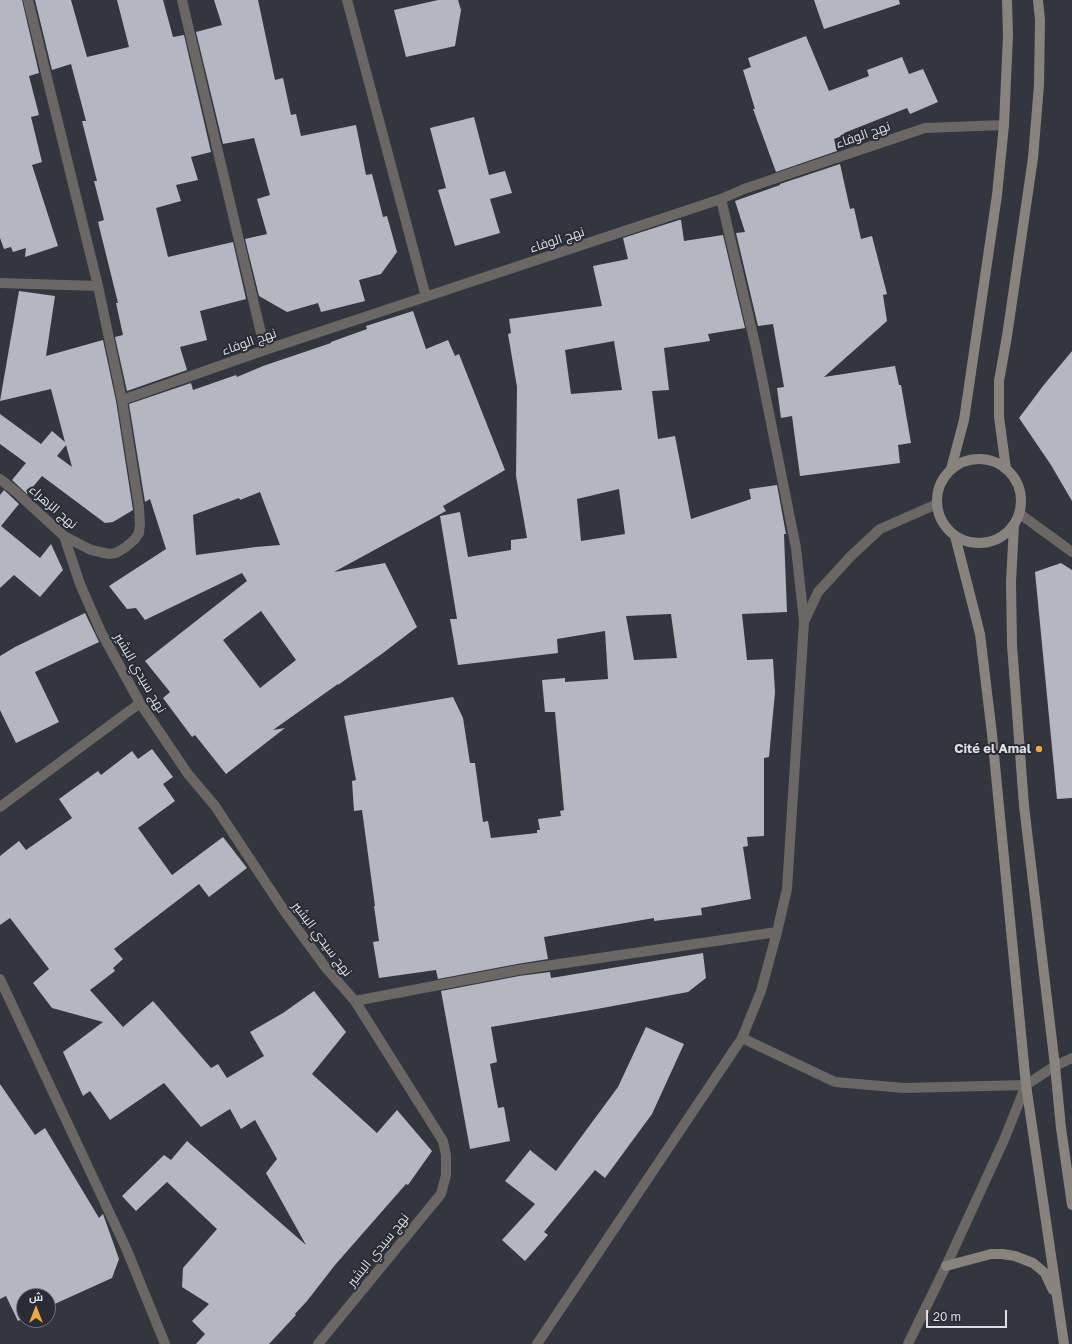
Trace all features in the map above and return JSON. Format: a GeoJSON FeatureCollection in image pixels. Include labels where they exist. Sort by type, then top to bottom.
{"type":"FeatureCollection","features":[{"type":"Feature","properties":{"kind":"main road"},"geometry":{"type":"LineString","coordinates":[[952,470],[965,413],[997,195],[1004,125],[1008,35],[1007,0]]}},
{"type":"Feature","properties":{"kind":"main road"},"geometry":{"type":"LineString","coordinates":[[1006,469],[999,417],[999,381],[1033,158],[1039,85],[1040,20],[1038,0]]}},
{"type":"Feature","properties":{"kind":"main road"},"geometry":{"type":"LineString","coordinates":[[973,460],[991,461],[1006,469],[1015,478],[1020,489],[1022,502],[1020,514],[1014,526],[1005,535],[993,541],[980,544],[966,542],[955,536],[945,527],[939,516],[937,504],[938,491],[943,479],[962,463],[973,460]]}},
{"type":"Feature","properties":{"kind":"main road"},"geometry":{"type":"LineString","coordinates":[[1014,526],[1011,582],[1012,645],[1024,798],[1061,1128],[1072,1205]]}},
{"type":"Feature","properties":{"kind":"main road"},"geometry":{"type":"LineString","coordinates":[[955,536],[980,634],[992,734],[1026,1085],[1064,1344]]}},
{"type":"Feature","properties":{"kind":"main road"},"geometry":{"type":"LineString","coordinates":[[946,1266],[991,1254],[1019,1257],[1033,1263],[1044,1273],[1057,1296]]}},
{"type":"Feature","properties":{"kind":"street"},"geometry":{"type":"LineString","coordinates":[[28,0],[98,286],[122,400]]}},
{"type":"Feature","properties":{"kind":"street"},"geometry":{"type":"LineString","coordinates":[[182,0],[265,350]]}},
{"type":"Feature","properties":{"kind":"street"},"geometry":{"type":"LineString","coordinates":[[347,0],[426,297]]}},
{"type":"Feature","properties":{"kind":"street","name":"نهج الوفاء"},"geometry":{"type":"LineString","coordinates":[[122,400],[265,350],[721,200],[744,189],[926,128],[1004,125]]}},
{"type":"Feature","properties":{"kind":"street"},"geometry":{"type":"LineString","coordinates":[[537,1344],[742,1038],[761,991],[787,888],[804,622],[796,548],[772,424],[756,348],[721,200]]}},
{"type":"Feature","properties":{"kind":"street"},"geometry":{"type":"LineString","coordinates":[[0,283],[98,286]]}},
{"type":"Feature","properties":{"kind":"street","name":"نهج الزهراء"},"geometry":{"type":"LineString","coordinates":[[0,479],[64,536],[97,552],[109,554],[116,553],[135,540],[139,533],[140,524],[139,507],[122,400]]}},
{"type":"Feature","properties":{"kind":"street"},"geometry":{"type":"LineString","coordinates":[[804,622],[818,592],[850,556],[880,529],[937,504]]}},
{"type":"Feature","properties":{"kind":"street"},"geometry":{"type":"LineString","coordinates":[[1020,514],[1072,552]]}},
{"type":"Feature","properties":{"kind":"street","name":"نهج سيدي البشير"},"geometry":{"type":"LineString","coordinates":[[64,536],[80,584],[101,632],[140,703],[188,774],[215,806],[286,912],[326,968],[355,1001],[443,1141],[446,1155],[446,1175],[441,1194],[318,1344]]}},
{"type":"Feature","properties":{"kind":"street"},"geometry":{"type":"LineString","coordinates":[[0,807],[140,703]]}},
{"type":"Feature","properties":{"kind":"street"},"geometry":{"type":"LineString","coordinates":[[355,1001],[518,970],[777,932]]}},
{"type":"Feature","properties":{"kind":"street"},"geometry":{"type":"LineString","coordinates":[[0,979],[126,1248],[166,1344]]}},
{"type":"Feature","properties":{"kind":"street"},"geometry":{"type":"LineString","coordinates":[[742,1038],[835,1082],[904,1088],[1026,1085],[1055,1066],[1072,1058]]}},
{"type":"Feature","properties":{"kind":"street"},"geometry":{"type":"LineString","coordinates":[[908,1344],[1004,1140],[1026,1085]]}},
{"type":"Feature","properties":{"kind":"building"},"geometry":{"type":"Polygon","coordinates":[[[0,0],[22,0],[39,73],[29,76],[39,115],[31,117],[42,162],[32,165],[58,246],[25,257],[26,248],[13,252],[11,247],[4,249],[0,238],[0,0]]]}},
{"type":"Feature","properties":{"kind":"building"},"geometry":{"type":"Polygon","coordinates":[[[35,0],[71,0],[87,57],[129,47],[117,0],[163,0],[173,37],[184,35],[211,152],[191,157],[198,180],[176,185],[181,201],[156,208],[168,257],[233,242],[246,299],[200,311],[207,340],[180,347],[187,370],[127,391],[115,337],[123,335],[116,303],[118,303],[98,222],[104,220],[94,181],[97,181],[82,121],[86,121],[71,64],[52,70],[35,0]]]}},
{"type":"Feature","properties":{"kind":"building"},"geometry":{"type":"Polygon","coordinates":[[[214,0],[258,0],[275,80],[283,78],[291,115],[296,114],[301,136],[356,125],[366,175],[372,174],[383,217],[387,216],[397,252],[381,274],[359,280],[365,301],[321,312],[318,303],[287,312],[259,296],[245,239],[267,234],[257,199],[270,195],[254,138],[223,144],[196,32],[222,25],[214,0]]]}},
{"type":"Feature","properties":{"kind":"building"},"geometry":{"type":"Polygon","coordinates":[[[438,0],[458,0],[461,10],[455,46],[406,57],[394,10],[438,0]]]}},
{"type":"Feature","properties":{"kind":"building"},"geometry":{"type":"Polygon","coordinates":[[[814,0],[899,0],[900,4],[824,29],[814,0]]]}},
{"type":"Feature","properties":{"kind":"building"},"geometry":{"type":"Polygon","coordinates":[[[806,36],[829,91],[869,76],[867,70],[902,57],[909,74],[923,69],[938,102],[910,114],[907,108],[844,133],[844,135],[834,139],[837,151],[776,172],[753,109],[755,109],[743,70],[751,67],[748,58],[806,36]]]}},
{"type":"Feature","properties":{"kind":"building"},"geometry":{"type":"Polygon","coordinates":[[[474,117],[489,175],[505,171],[512,193],[490,199],[500,233],[455,246],[438,190],[446,188],[430,128],[474,117]]]}},
{"type":"Feature","properties":{"kind":"building"},"geometry":{"type":"Polygon","coordinates":[[[840,164],[850,209],[854,208],[861,239],[872,236],[887,294],[883,295],[887,321],[824,377],[895,366],[899,385],[901,385],[911,443],[898,445],[900,463],[800,476],[792,416],[781,418],[777,388],[784,387],[773,324],[758,326],[736,233],[745,232],[735,201],[840,164]]]}},
{"type":"Feature","properties":{"kind":"building"},"geometry":{"type":"Polygon","coordinates":[[[679,220],[681,220],[684,241],[723,235],[745,328],[708,334],[710,341],[664,348],[669,390],[652,391],[658,439],[675,436],[691,519],[751,499],[749,489],[777,485],[786,534],[784,534],[787,612],[742,614],[747,660],[773,659],[775,692],[769,757],[764,758],[764,836],[747,837],[748,846],[743,847],[751,899],[701,908],[702,915],[654,921],[654,918],[544,937],[548,959],[438,979],[436,970],[379,978],[373,942],[379,941],[375,906],[362,810],[354,811],[352,781],[356,780],[344,716],[453,697],[463,718],[470,763],[475,763],[483,822],[488,821],[491,838],[537,833],[537,830],[540,830],[538,819],[561,816],[560,811],[564,810],[555,712],[545,712],[542,680],[565,678],[565,682],[608,679],[605,631],[557,639],[558,653],[458,665],[450,619],[457,619],[440,516],[460,512],[468,557],[511,550],[511,540],[527,538],[516,476],[517,387],[508,334],[511,333],[509,319],[602,306],[593,266],[628,259],[623,238],[679,220]],[[614,341],[565,350],[571,394],[622,390],[614,341]],[[619,489],[577,499],[581,541],[625,534],[619,489]],[[671,614],[626,616],[634,660],[677,658],[671,614]]]}},
{"type":"Feature","properties":{"kind":"building"},"geometry":{"type":"Polygon","coordinates":[[[19,291],[55,296],[46,356],[103,340],[116,401],[133,510],[113,522],[105,523],[42,476],[27,494],[12,480],[26,463],[0,444],[0,414],[41,444],[52,431],[65,442],[51,389],[0,401],[19,291]],[[66,445],[57,456],[72,467],[66,445]]]}},
{"type":"Feature","properties":{"kind":"building"},"geometry":{"type":"Polygon","coordinates":[[[413,311],[426,349],[448,340],[455,356],[459,354],[505,470],[443,506],[446,511],[334,572],[385,563],[417,627],[383,653],[273,730],[285,728],[226,774],[195,735],[192,737],[163,698],[170,692],[145,661],[247,581],[242,573],[145,620],[136,608],[127,609],[109,586],[166,549],[150,499],[145,502],[129,404],[191,383],[193,390],[236,375],[237,377],[263,366],[367,329],[366,326],[413,311]],[[260,492],[193,515],[196,555],[280,545],[260,492]],[[261,611],[223,640],[260,688],[296,660],[261,611]]]}},
{"type":"Feature","properties":{"kind":"building"},"geometry":{"type":"Polygon","coordinates":[[[1072,351],[1072,501],[1051,465],[1019,418],[1072,351]]]}},
{"type":"Feature","properties":{"kind":"building"},"geometry":{"type":"Polygon","coordinates":[[[4,490],[19,504],[1,526],[40,558],[51,544],[63,570],[40,597],[14,575],[0,588],[0,495],[4,490]]]}},
{"type":"Feature","properties":{"kind":"building"},"geometry":{"type":"Polygon","coordinates":[[[1061,563],[1072,570],[1072,798],[1057,799],[1035,572],[1061,563]]]}},
{"type":"Feature","properties":{"kind":"building"},"geometry":{"type":"Polygon","coordinates":[[[85,613],[99,642],[35,672],[59,722],[16,743],[0,710],[0,656],[15,647],[85,613]]]}},
{"type":"Feature","properties":{"kind":"building"},"geometry":{"type":"Polygon","coordinates":[[[152,749],[173,777],[163,784],[175,801],[138,828],[172,875],[223,837],[247,868],[209,897],[199,884],[114,949],[123,959],[113,968],[115,971],[90,990],[123,1027],[153,1001],[211,1068],[218,1064],[227,1078],[264,1056],[250,1032],[283,1013],[314,991],[346,1032],[312,1074],[377,1133],[397,1110],[432,1151],[408,1185],[406,1184],[335,1265],[295,1314],[296,1315],[269,1344],[196,1344],[205,1334],[192,1321],[209,1304],[182,1287],[183,1268],[217,1229],[167,1182],[136,1211],[122,1196],[164,1155],[171,1160],[187,1141],[306,1245],[266,1173],[277,1159],[255,1120],[241,1129],[230,1109],[201,1127],[164,1083],[110,1120],[90,1091],[83,1096],[63,1052],[103,1022],[52,1008],[33,983],[49,969],[10,918],[0,925],[0,856],[19,841],[26,850],[72,818],[59,799],[98,771],[101,775],[132,751],[138,759],[152,749]]]}},
{"type":"Feature","properties":{"kind":"building"},"geometry":{"type":"Polygon","coordinates":[[[703,953],[706,978],[688,992],[491,1027],[497,1062],[490,1064],[498,1108],[504,1107],[510,1141],[470,1149],[441,991],[519,976],[550,972],[551,978],[703,953]]]}},
{"type":"Feature","properties":{"kind":"building"},"geometry":{"type":"Polygon","coordinates":[[[646,1027],[684,1044],[652,1114],[605,1178],[595,1170],[544,1232],[548,1235],[525,1261],[502,1240],[535,1204],[505,1181],[530,1150],[556,1171],[618,1087],[646,1027]]]}},
{"type":"Feature","properties":{"kind":"building"},"geometry":{"type":"Polygon","coordinates":[[[0,1084],[35,1135],[45,1128],[99,1218],[103,1214],[119,1259],[112,1278],[56,1303],[56,1288],[16,1288],[16,1317],[6,1296],[0,1299],[0,1084]]]}},
{"type":"Feature","properties":{"kind":"place","name":"Cité el Amal"},"geometry":{"type":"Point","coordinates":[1039,749]}}]}
